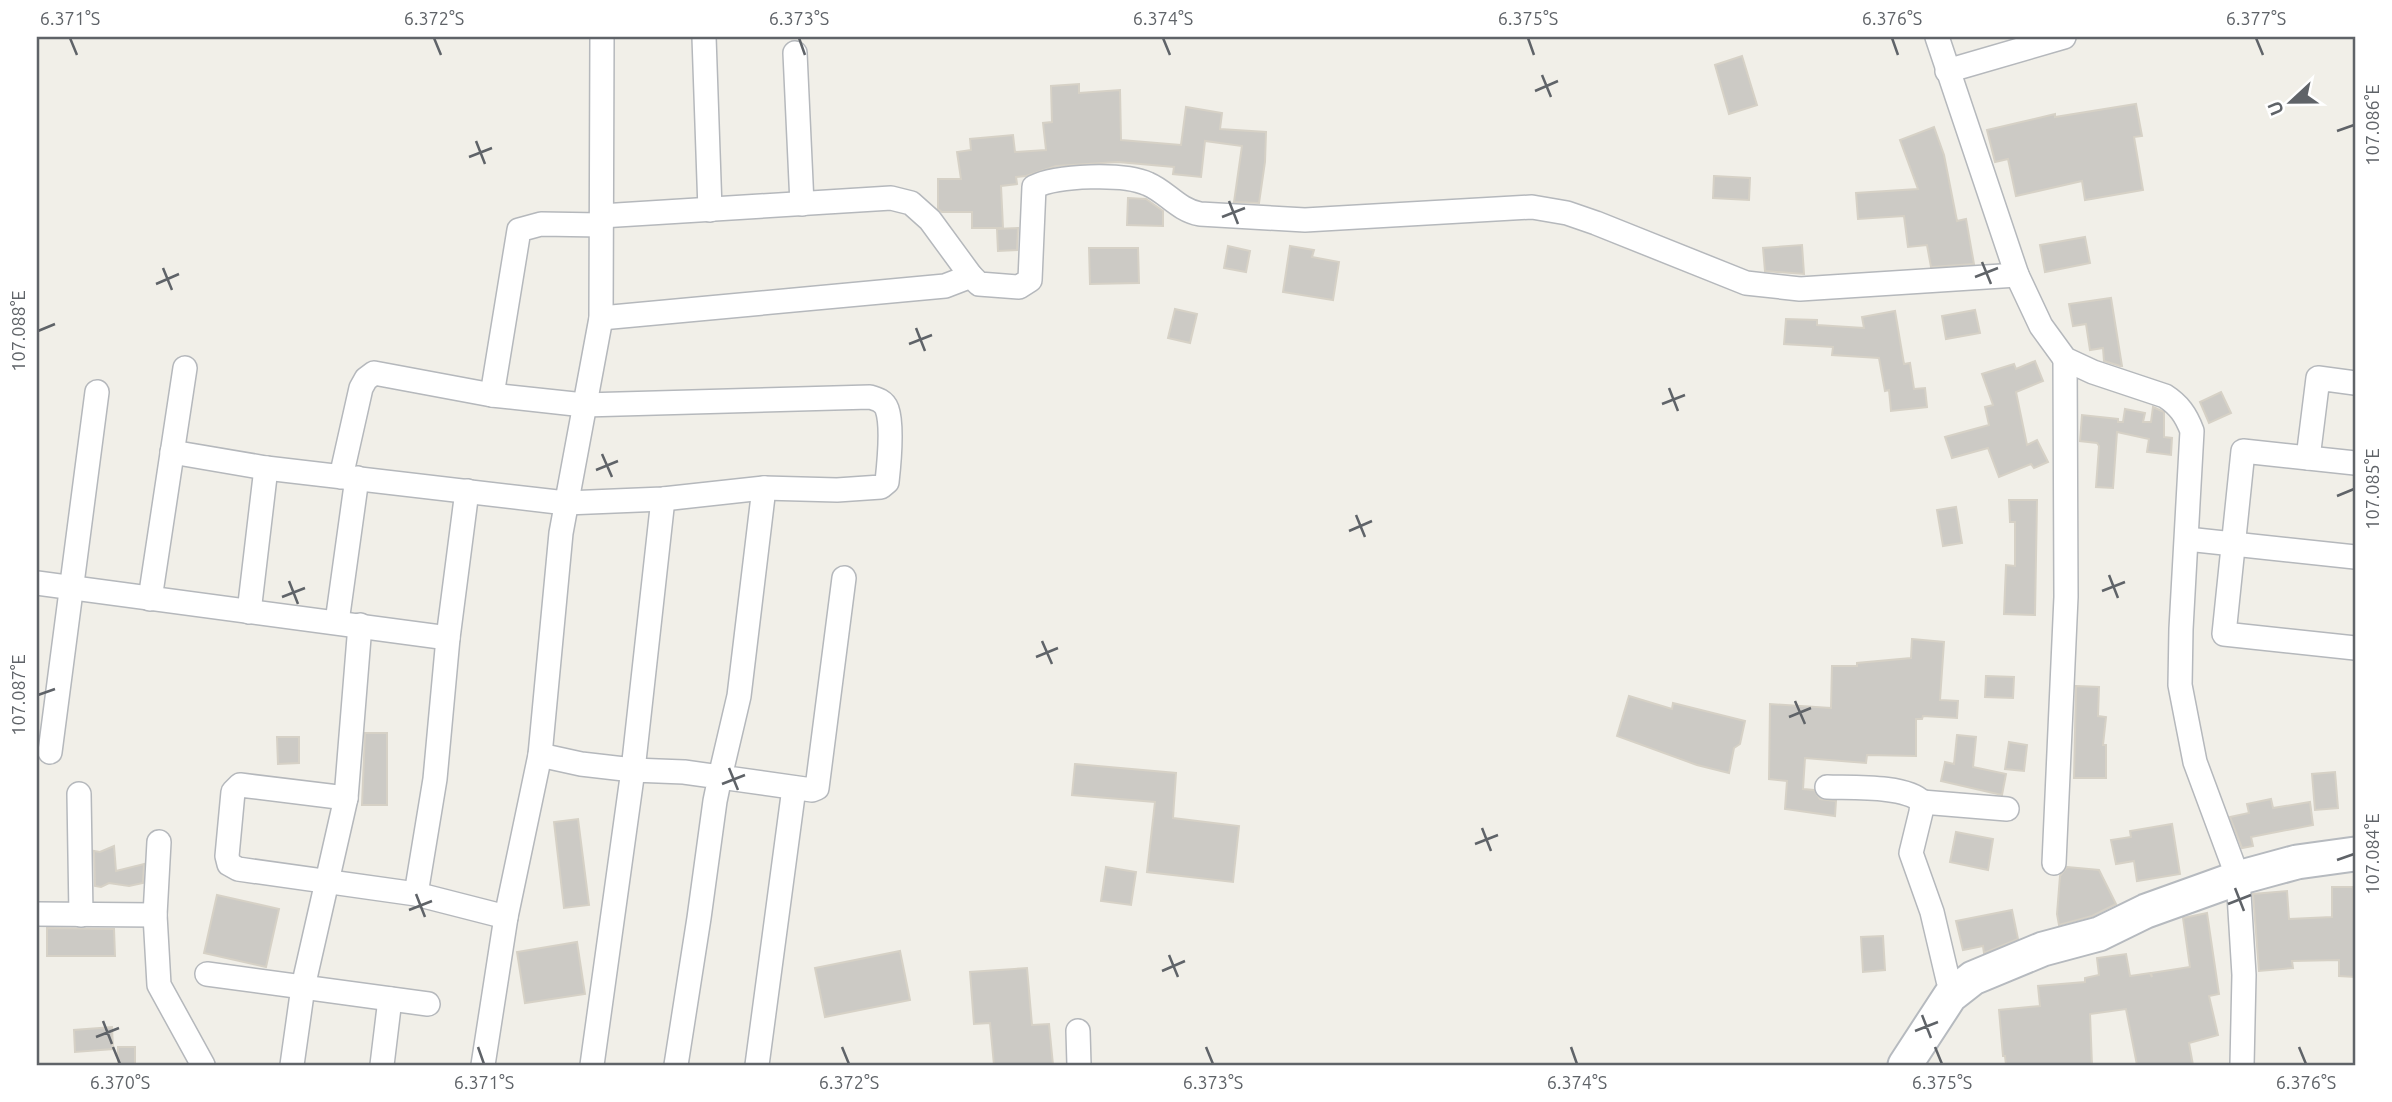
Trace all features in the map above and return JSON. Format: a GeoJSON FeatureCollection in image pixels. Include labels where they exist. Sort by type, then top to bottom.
{"type":"FeatureCollection","features":[{"type":"Feature","properties":{"kind":"street"},"geometry":{"type":"LineString","coordinates":[[483,1065],[506,918],[540,755],[561,533],[601,318],[603,37]]}},
{"type":"Feature","properties":{"kind":"street"},"geometry":{"type":"LineString","coordinates":[[704,37],[710,210]]}},
{"type":"Feature","properties":{"kind":"street"},"geometry":{"type":"LineString","coordinates":[[1937,37],[2018,275],[2041,326],[2065,359],[2093,372],[2165,396],[2186,415],[2192,431],[2180,685],[2195,762],[2238,878],[2244,975],[2242,1065]]}},
{"type":"Feature","properties":{"kind":"street"},"geometry":{"type":"LineString","coordinates":[[1947,71],[2064,37]]}},
{"type":"Feature","properties":{"kind":"street"},"geometry":{"type":"LineString","coordinates":[[795,53],[802,204]]}},
{"type":"Feature","properties":{"kind":"street"},"geometry":{"type":"LineString","coordinates":[[492,396],[519,230],[541,224],[891,198],[911,203],[930,219],[979,284],[1019,287],[1030,280],[1034,187],[1081,176],[1147,183],[1188,212],[1200,214],[1305,220],[1532,207],[1567,213],[1596,223],[1746,283],[1800,289],[2018,275]]}},
{"type":"Feature","properties":{"kind":"street"},"geometry":{"type":"LineString","coordinates":[[601,318],[944,286],[971,275]]}},
{"type":"Feature","properties":{"kind":"street"},"geometry":{"type":"LineString","coordinates":[[2054,863],[2066,597],[2065,359]]}},
{"type":"Feature","properties":{"kind":"street"},"geometry":{"type":"LineString","coordinates":[[150,599],[185,368]]}},
{"type":"Feature","properties":{"kind":"street"},"geometry":{"type":"LineString","coordinates":[[172,452],[266,468],[349,477],[566,503],[663,499],[764,488],[838,490],[881,487],[887,482],[887,408],[879,400],[870,397],[584,405],[492,396],[374,373],[366,379],[362,388],[349,477],[346,798],[303,987],[292,1065]]}},
{"type":"Feature","properties":{"kind":"street"},"geometry":{"type":"LineString","coordinates":[[2308,458],[2318,378],[2355,383]]}},
{"type":"Feature","properties":{"kind":"street"},"geometry":{"type":"LineString","coordinates":[[50,752],[97,393]]}},
{"type":"Feature","properties":{"kind":"street"},"geometry":{"type":"LineString","coordinates":[[2355,463],[2243,451],[2224,634],[2355,649]]}},
{"type":"Feature","properties":{"kind":"street"},"geometry":{"type":"LineString","coordinates":[[249,612],[266,468]]}},
{"type":"Feature","properties":{"kind":"street"},"geometry":{"type":"LineString","coordinates":[[676,1065],[715,800],[739,696],[764,488]]}},
{"type":"Feature","properties":{"kind":"street"},"geometry":{"type":"LineString","coordinates":[[416,894],[435,779],[448,638],[467,492]]}},
{"type":"Feature","properties":{"kind":"street"},"geometry":{"type":"LineString","coordinates":[[592,1065],[633,770],[663,499]]}},
{"type":"Feature","properties":{"kind":"street"},"geometry":{"type":"LineString","coordinates":[[2187,539],[2355,557]]}},
{"type":"Feature","properties":{"kind":"street"},"geometry":{"type":"LineString","coordinates":[[540,755],[581,764],[684,772],[812,790],[818,784],[844,578]]}},
{"type":"Feature","properties":{"kind":"street"},"geometry":{"type":"LineString","coordinates":[[37,583],[448,638]]}},
{"type":"Feature","properties":{"kind":"street"},"geometry":{"type":"LineString","coordinates":[[346,798],[240,785],[233,792],[227,856],[232,867],[416,894],[506,918]]}},
{"type":"Feature","properties":{"kind":"street"},"geometry":{"type":"LineString","coordinates":[[1827,787],[1891,790],[1913,795],[1922,802],[2007,809]]}},
{"type":"Feature","properties":{"kind":"street"},"geometry":{"type":"LineString","coordinates":[[757,1065],[794,788]]}},
{"type":"Feature","properties":{"kind":"street"},"geometry":{"type":"LineString","coordinates":[[79,794],[81,915]]}},
{"type":"Feature","properties":{"kind":"street"},"geometry":{"type":"LineString","coordinates":[[1922,802],[1911,851],[1932,912],[1948,980],[1952,989],[1957,989]]}},
{"type":"Feature","properties":{"kind":"street"},"geometry":{"type":"LineString","coordinates":[[159,842],[155,915],[159,985],[203,1065]]}},
{"type":"Feature","properties":{"kind":"street"},"geometry":{"type":"LineString","coordinates":[[1905,1065],[1941,1008],[1957,989],[1973,978],[2043,949],[2099,934],[2146,911],[2238,878],[2297,862],[2355,854]]}},
{"type":"Feature","properties":{"kind":"street"},"geometry":{"type":"LineString","coordinates":[[37,914],[155,915]]}},
{"type":"Feature","properties":{"kind":"street"},"geometry":{"type":"LineString","coordinates":[[207,974],[428,1004]]}},
{"type":"Feature","properties":{"kind":"street"},"geometry":{"type":"LineString","coordinates":[[382,1065],[390,999]]}},
{"type":"Feature","properties":{"kind":"street"},"geometry":{"type":"LineString","coordinates":[[1078,1031],[1079,1065]]}},
{"type":"Feature","properties":{"kind":"building"},"geometry":{"type":"Polygon","coordinates":[[[1742,56],[1757,105],[1729,114],[1715,65],[1742,56]]]}},
{"type":"Feature","properties":{"kind":"building"},"geometry":{"type":"Polygon","coordinates":[[[1079,84],[1079,93],[1120,90],[1121,140],[1181,145],[1186,107],[1222,113],[1220,129],[1266,132],[1259,203],[1234,202],[1242,146],[1205,141],[1201,177],[1173,174],[1174,167],[1118,162],[1056,166],[1016,177],[1017,184],[1001,186],[1003,228],[972,228],[972,212],[942,212],[938,209],[938,179],[961,179],[957,152],[971,150],[970,139],[1013,135],[1015,152],[1046,150],[1043,123],[1052,122],[1051,86],[1079,84]]]}},
{"type":"Feature","properties":{"kind":"building"},"geometry":{"type":"Polygon","coordinates":[[[2136,104],[2142,136],[2134,137],[2143,190],[2085,200],[2082,181],[2016,196],[2008,159],[1995,162],[1987,130],[2055,114],[2055,117],[2136,104]]]}},
{"type":"Feature","properties":{"kind":"building"},"geometry":{"type":"Polygon","coordinates":[[[1934,127],[1944,155],[1957,221],[1966,219],[1974,264],[1931,267],[1927,245],[1908,247],[1904,216],[1858,219],[1856,193],[1918,189],[1900,140],[1934,127]]]}},
{"type":"Feature","properties":{"kind":"building"},"geometry":{"type":"Polygon","coordinates":[[[1714,176],[1750,178],[1749,200],[1713,198],[1714,176]]]}},
{"type":"Feature","properties":{"kind":"building"},"geometry":{"type":"Polygon","coordinates":[[[1128,198],[1146,199],[1163,211],[1163,226],[1127,225],[1128,198]]]}},
{"type":"Feature","properties":{"kind":"building"},"geometry":{"type":"Polygon","coordinates":[[[1018,228],[1017,250],[998,251],[997,229],[1018,228]]]}},
{"type":"Feature","properties":{"kind":"building"},"geometry":{"type":"Polygon","coordinates":[[[2085,237],[2090,263],[2045,272],[2040,245],[2085,237]]]}},
{"type":"Feature","properties":{"kind":"building"},"geometry":{"type":"Polygon","coordinates":[[[1802,245],[1804,274],[1765,271],[1763,248],[1802,245]]]}},
{"type":"Feature","properties":{"kind":"building"},"geometry":{"type":"Polygon","coordinates":[[[1228,246],[1250,251],[1246,272],[1224,268],[1228,246]]]}},
{"type":"Feature","properties":{"kind":"building"},"geometry":{"type":"Polygon","coordinates":[[[1290,246],[1314,250],[1312,257],[1339,262],[1333,300],[1283,292],[1290,246]]]}},
{"type":"Feature","properties":{"kind":"building"},"geometry":{"type":"Polygon","coordinates":[[[1089,248],[1138,248],[1139,283],[1090,284],[1089,248]]]}},
{"type":"Feature","properties":{"kind":"building"},"geometry":{"type":"Polygon","coordinates":[[[2111,298],[2122,366],[2104,361],[2103,348],[2090,350],[2086,324],[2073,326],[2069,304],[2111,298]]]}},
{"type":"Feature","properties":{"kind":"building"},"geometry":{"type":"Polygon","coordinates":[[[1175,309],[1197,314],[1190,343],[1168,338],[1175,309]]]}},
{"type":"Feature","properties":{"kind":"building"},"geometry":{"type":"Polygon","coordinates":[[[1975,310],[1980,333],[1946,339],[1942,316],[1975,310]]]}},
{"type":"Feature","properties":{"kind":"building"},"geometry":{"type":"Polygon","coordinates":[[[1895,311],[1904,364],[1910,363],[1914,389],[1925,388],[1927,407],[1891,411],[1889,390],[1885,391],[1879,358],[1832,355],[1833,347],[1784,344],[1786,319],[1817,320],[1817,325],[1864,328],[1862,317],[1895,311]]]}},
{"type":"Feature","properties":{"kind":"building"},"geometry":{"type":"Polygon","coordinates":[[[2035,361],[2043,381],[2016,392],[2027,445],[2037,440],[2048,462],[2034,468],[2031,464],[1999,477],[1988,448],[1952,458],[1945,437],[1989,425],[1985,407],[1993,405],[1982,374],[2014,364],[2016,369],[2035,361]]]}},
{"type":"Feature","properties":{"kind":"building"},"geometry":{"type":"Polygon","coordinates":[[[2221,392],[2231,413],[2209,423],[2200,402],[2221,392]]]}},
{"type":"Feature","properties":{"kind":"building"},"geometry":{"type":"Polygon","coordinates":[[[2153,407],[2164,412],[2164,437],[2172,438],[2171,455],[2147,452],[2149,439],[2117,432],[2113,488],[2096,487],[2099,446],[2097,443],[2080,441],[2082,415],[2118,419],[2118,422],[2123,422],[2125,409],[2145,413],[2143,422],[2151,422],[2153,407]]]}},
{"type":"Feature","properties":{"kind":"building"},"geometry":{"type":"Polygon","coordinates":[[[2009,500],[2037,500],[2035,615],[2004,614],[2006,565],[2015,566],[2015,522],[2010,522],[2009,500]]]}},
{"type":"Feature","properties":{"kind":"building"},"geometry":{"type":"Polygon","coordinates":[[[1956,507],[1962,543],[1943,546],[1937,510],[1956,507]]]}},
{"type":"Feature","properties":{"kind":"building"},"geometry":{"type":"Polygon","coordinates":[[[1912,639],[1944,642],[1940,700],[1958,701],[1957,718],[1923,716],[1922,719],[1916,719],[1916,756],[1867,755],[1866,763],[1805,758],[1803,789],[1814,790],[1820,799],[1836,801],[1835,816],[1785,809],[1787,781],[1769,779],[1770,704],[1831,708],[1832,666],[1857,666],[1857,663],[1911,658],[1912,639]]]}},
{"type":"Feature","properties":{"kind":"building"},"geometry":{"type":"Polygon","coordinates":[[[1986,676],[2014,677],[2013,698],[1985,697],[1986,676]]]}},
{"type":"Feature","properties":{"kind":"building"},"geometry":{"type":"Polygon","coordinates":[[[2076,686],[2099,687],[2098,716],[2106,717],[2103,745],[2106,745],[2106,778],[2074,778],[2076,686]]]}},
{"type":"Feature","properties":{"kind":"building"},"geometry":{"type":"Polygon","coordinates":[[[1629,696],[1672,709],[1673,703],[1745,721],[1740,744],[1734,748],[1729,773],[1697,765],[1617,736],[1629,696]]]}},
{"type":"Feature","properties":{"kind":"building"},"geometry":{"type":"Polygon","coordinates":[[[365,733],[387,733],[387,805],[362,805],[365,733]]]}},
{"type":"Feature","properties":{"kind":"building"},"geometry":{"type":"Polygon","coordinates":[[[1957,735],[1976,737],[1973,767],[2006,774],[2002,795],[1941,781],[1945,762],[1954,764],[1957,735]]]}},
{"type":"Feature","properties":{"kind":"building"},"geometry":{"type":"Polygon","coordinates":[[[277,737],[299,737],[299,763],[278,764],[277,737]]]}},
{"type":"Feature","properties":{"kind":"building"},"geometry":{"type":"Polygon","coordinates":[[[2009,742],[2027,745],[2024,771],[2005,769],[2009,742]]]}},
{"type":"Feature","properties":{"kind":"building"},"geometry":{"type":"Polygon","coordinates":[[[1075,764],[1176,773],[1173,818],[1239,826],[1233,882],[1147,872],[1155,802],[1072,795],[1075,764]]]}},
{"type":"Feature","properties":{"kind":"building"},"geometry":{"type":"Polygon","coordinates":[[[2335,772],[2338,808],[2315,810],[2312,774],[2335,772]]]}},
{"type":"Feature","properties":{"kind":"building"},"geometry":{"type":"Polygon","coordinates":[[[2271,799],[2273,808],[2310,802],[2313,825],[2251,837],[2253,846],[2242,848],[2230,817],[2249,813],[2247,804],[2271,799]]]}},
{"type":"Feature","properties":{"kind":"building"},"geometry":{"type":"Polygon","coordinates":[[[578,819],[589,905],[564,908],[554,822],[578,819]]]}},
{"type":"Feature","properties":{"kind":"building"},"geometry":{"type":"Polygon","coordinates":[[[2172,824],[2180,874],[2137,881],[2134,861],[2116,864],[2111,840],[2131,837],[2130,831],[2172,824]]]}},
{"type":"Feature","properties":{"kind":"building"},"geometry":{"type":"Polygon","coordinates":[[[1956,832],[1993,839],[1988,870],[1950,862],[1956,832]]]}},
{"type":"Feature","properties":{"kind":"building"},"geometry":{"type":"Polygon","coordinates":[[[114,846],[116,871],[144,864],[143,883],[129,886],[109,883],[101,887],[95,886],[94,851],[100,852],[114,846]]]}},
{"type":"Feature","properties":{"kind":"building"},"geometry":{"type":"Polygon","coordinates":[[[1106,867],[1136,872],[1131,905],[1101,901],[1106,867]]]}},
{"type":"Feature","properties":{"kind":"building"},"geometry":{"type":"Polygon","coordinates":[[[2067,867],[2099,870],[2116,904],[2092,916],[2059,925],[2057,914],[2060,876],[2067,867]]]}},
{"type":"Feature","properties":{"kind":"building"},"geometry":{"type":"Polygon","coordinates":[[[2332,887],[2353,887],[2355,977],[2339,976],[2339,960],[2292,961],[2293,968],[2259,971],[2253,894],[2287,891],[2289,919],[2332,917],[2332,887]]]}},
{"type":"Feature","properties":{"kind":"building"},"geometry":{"type":"Polygon","coordinates":[[[217,895],[279,909],[266,967],[204,953],[217,895]]]}},
{"type":"Feature","properties":{"kind":"building"},"geometry":{"type":"Polygon","coordinates":[[[2012,910],[2018,939],[1984,953],[1983,946],[1963,950],[1956,921],[2012,910]]]}},
{"type":"Feature","properties":{"kind":"building"},"geometry":{"type":"Polygon","coordinates":[[[2207,913],[2219,994],[2209,996],[2218,1035],[2189,1043],[2193,1065],[2137,1065],[2126,1009],[2090,1014],[2092,1065],[2006,1065],[1999,1010],[2040,1006],[2038,986],[2085,982],[2085,978],[2099,975],[2097,958],[2126,954],[2130,976],[2150,973],[2152,977],[2151,973],[2190,967],[2183,918],[2207,913]]]}},
{"type":"Feature","properties":{"kind":"building"},"geometry":{"type":"Polygon","coordinates":[[[47,928],[114,929],[115,956],[47,956],[47,928]]]}},
{"type":"Feature","properties":{"kind":"building"},"geometry":{"type":"Polygon","coordinates":[[[1883,936],[1885,970],[1863,972],[1861,937],[1883,936]]]}},
{"type":"Feature","properties":{"kind":"building"},"geometry":{"type":"Polygon","coordinates":[[[577,942],[585,994],[525,1003],[517,952],[577,942]]]}},
{"type":"Feature","properties":{"kind":"building"},"geometry":{"type":"Polygon","coordinates":[[[900,951],[910,1000],[825,1017],[815,968],[900,951]]]}},
{"type":"Feature","properties":{"kind":"building"},"geometry":{"type":"Polygon","coordinates":[[[1027,968],[1032,1025],[1049,1024],[1053,1065],[994,1065],[990,1023],[974,1024],[970,972],[1027,968]]]}},
{"type":"Feature","properties":{"kind":"building"},"geometry":{"type":"Polygon","coordinates":[[[112,1027],[113,1049],[75,1052],[74,1030],[112,1027]]]}},
{"type":"Feature","properties":{"kind":"building"},"geometry":{"type":"Polygon","coordinates":[[[118,1047],[135,1047],[135,1065],[118,1065],[118,1047]]]}}]}
